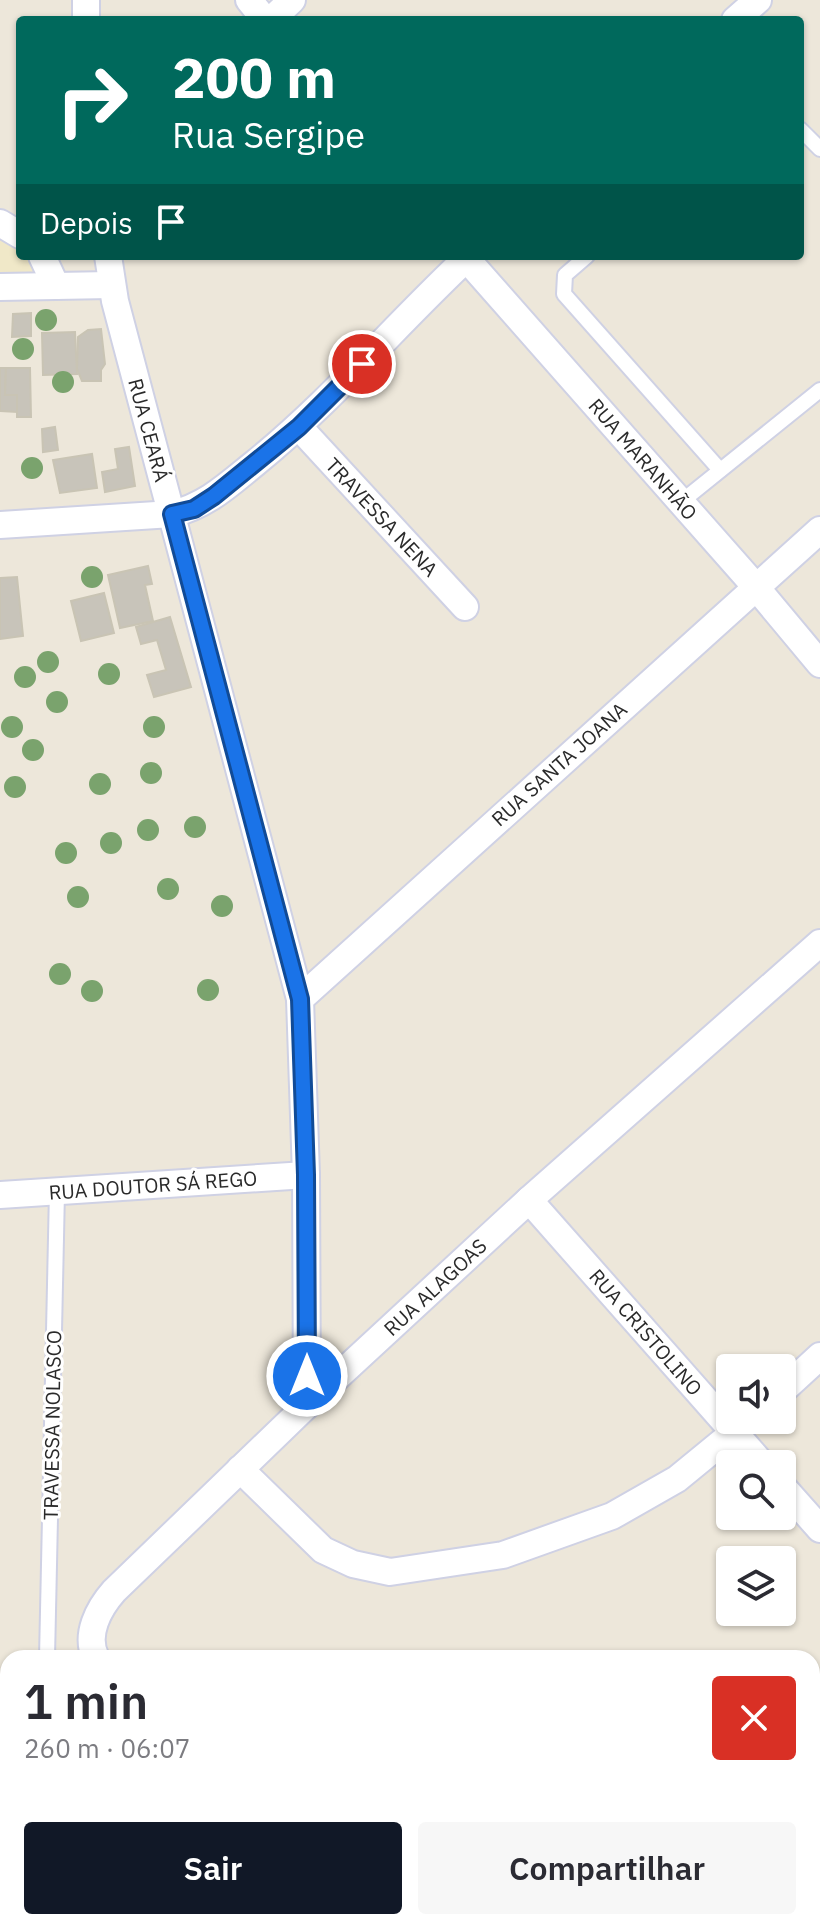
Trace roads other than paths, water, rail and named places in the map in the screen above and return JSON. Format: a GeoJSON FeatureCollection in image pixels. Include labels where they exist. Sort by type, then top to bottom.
{"type":"FeatureCollection","features":[{"type":"Feature","properties":{"kind":"street"},"geometry":{"type":"LineString","coordinates":[[249,0],[264,16]]}},
{"type":"Feature","properties":{"kind":"street"},"geometry":{"type":"LineString","coordinates":[[273,16],[292,0]]}},
{"type":"Feature","properties":{"kind":"street"},"geometry":{"type":"LineString","coordinates":[[740,16],[758,0]]}},
{"type":"Feature","properties":{"kind":"street"},"geometry":{"type":"LineString","coordinates":[[44,260],[56,286]]}},
{"type":"Feature","properties":{"kind":"street","name":"RUA CEARÁ"},"geometry":{"type":"LineString","coordinates":[[108,260],[111,285],[300,999],[306,1175],[307,1405]]}},
{"type":"Feature","properties":{"kind":"street"},"geometry":{"type":"LineString","coordinates":[[0,525],[172,514],[194,509],[299,427],[463,260]]}},
{"type":"Feature","properties":{"kind":"street","name":"RUA MARANHÃO"},"geometry":{"type":"LineString","coordinates":[[469,260],[820,664]]}},
{"type":"Feature","properties":{"kind":"street"},"geometry":{"type":"LineString","coordinates":[[0,287],[111,285]]}},
{"type":"Feature","properties":{"kind":"street","name":"TRAVESSA NENA"},"geometry":{"type":"LineString","coordinates":[[299,427],[465,607]]}},
{"type":"Feature","properties":{"kind":"street","name":"RUA SANTA JOANA"},"geometry":{"type":"LineString","coordinates":[[300,999],[820,530]]}},
{"type":"Feature","properties":{"kind":"street","name":"RUA ALAGOAS"},"geometry":{"type":"LineString","coordinates":[[93,1650],[93,1629],[99,1607],[114,1591],[307,1405],[529,1200],[820,943]]}},
{"type":"Feature","properties":{"kind":"street","name":"RUA DOUTOR SÁ REGO"},"geometry":{"type":"LineString","coordinates":[[0,1195],[306,1175]]}},
{"type":"Feature","properties":{"kind":"street","name":"RUA CRISTOLINO"},"geometry":{"type":"LineString","coordinates":[[529,1200],[716,1398]]}},
{"type":"Feature","properties":{"kind":"street"},"geometry":{"type":"LineString","coordinates":[[796,1378],[820,1356]]}},
{"type":"Feature","properties":{"kind":"street"},"geometry":{"type":"LineString","coordinates":[[240,1469],[323,1550],[353,1564],[390,1572],[503,1555],[612,1516],[677,1479],[732,1434]]}},
{"type":"Feature","properties":{"kind":"street"},"geometry":{"type":"LineString","coordinates":[[796,1502],[820,1529]]}},
{"type":"Feature","properties":{"kind":"lane"},"geometry":{"type":"LineString","coordinates":[[804,133],[820,149]]}},
{"type":"Feature","properties":{"kind":"lane"},"geometry":{"type":"LineString","coordinates":[[582,260],[565,275],[564,294],[720,470]]}},
{"type":"Feature","properties":{"kind":"lane"},"geometry":{"type":"LineString","coordinates":[[681,502],[820,390]]}},
{"type":"Feature","properties":{"kind":"lane","name":"TRAVESSA NOLASCO"},"geometry":{"type":"LineString","coordinates":[[47,1650],[57,1191]]}}]}
